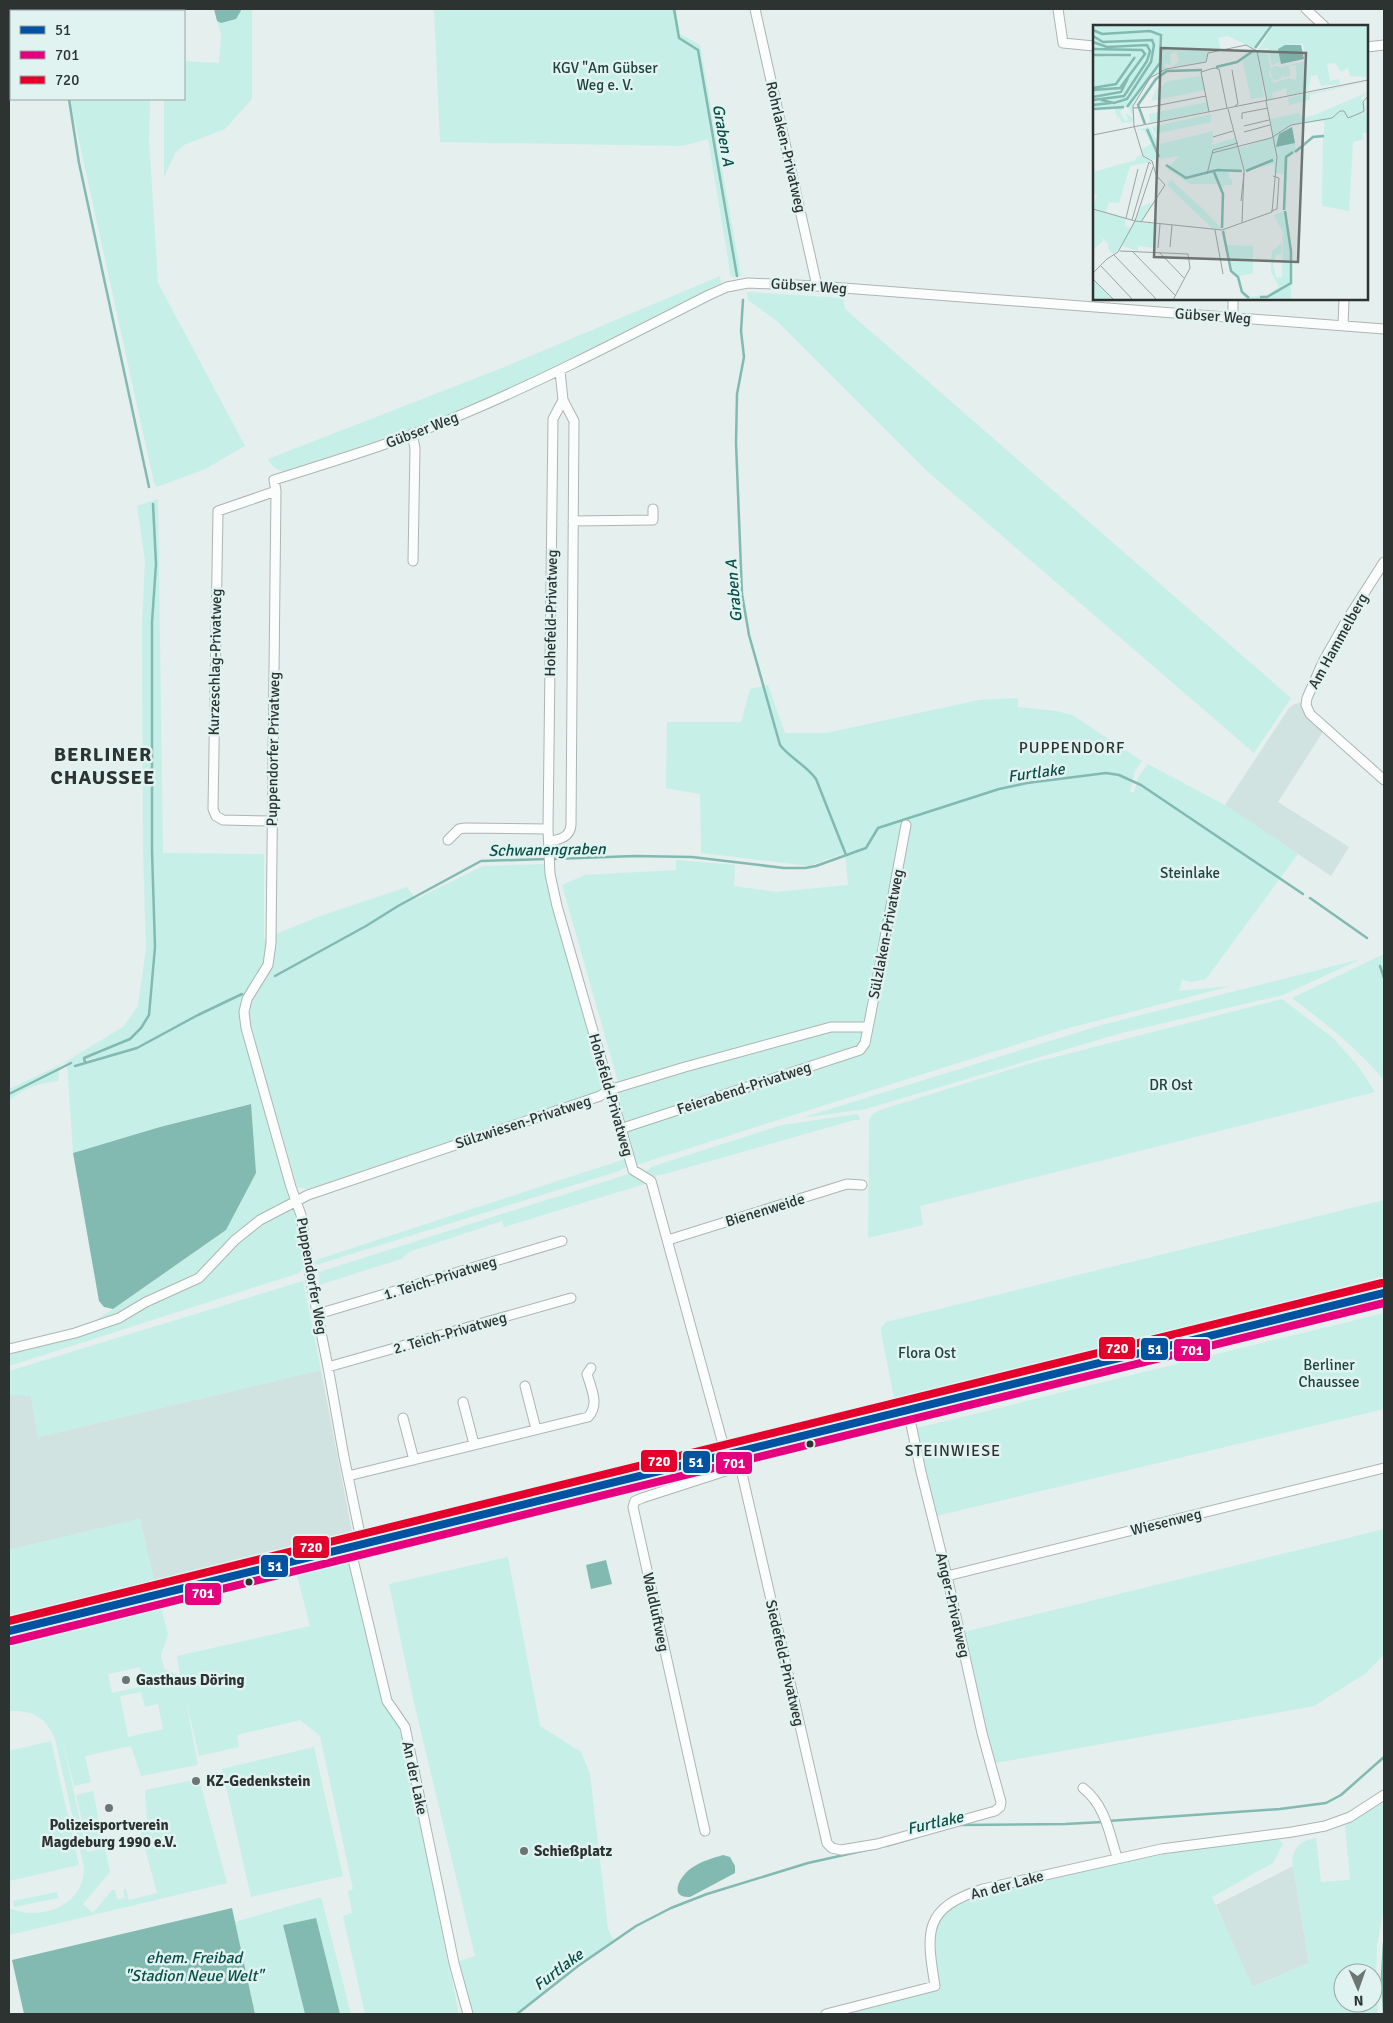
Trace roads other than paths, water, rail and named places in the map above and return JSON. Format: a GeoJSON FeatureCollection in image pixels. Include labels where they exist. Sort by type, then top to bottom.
{"type":"FeatureCollection","features":[{"type":"Feature","properties":{"kind":"main road"},"geometry":{"type":"LineString","coordinates":[[9,1631],[1384,1293]]}},
{"type":"Feature","properties":{"kind":"street","name":"Rohrlaken-Privatweg"},"geometry":{"type":"LineString","coordinates":[[755,9],[817,286]]}},
{"type":"Feature","properties":{"kind":"street"},"geometry":{"type":"LineString","coordinates":[[1058,9],[1063,43],[1093,46]]}},
{"type":"Feature","properties":{"kind":"street"},"geometry":{"type":"LineString","coordinates":[[1306,9],[1323,25]]}},
{"type":"Feature","properties":{"kind":"street"},"geometry":{"type":"LineString","coordinates":[[1368,47],[1384,45]]}},
{"type":"Feature","properties":{"kind":"street","name":"Gübser Weg"},"geometry":{"type":"LineString","coordinates":[[274,480],[412,434],[470,412],[560,371],[727,287],[748,283],[817,286],[1384,329]]}},
{"type":"Feature","properties":{"kind":"street"},"geometry":{"type":"LineString","coordinates":[[1233,300],[1233,317]]}},
{"type":"Feature","properties":{"kind":"street"},"geometry":{"type":"LineString","coordinates":[[1343,326],[1344,300]]}},
{"type":"Feature","properties":{"kind":"street","name":"Hohefeld-Privatweg"},"geometry":{"type":"LineString","coordinates":[[549,846],[565,836],[570,828],[574,421],[563,400],[560,371]]}},
{"type":"Feature","properties":{"kind":"street","name":"Hohefeld-Privatweg"},"geometry":{"type":"LineString","coordinates":[[563,400],[554,419],[548,829],[550,866],[557,906],[620,1128],[633,1170],[651,1181],[731,1453]]}},
{"type":"Feature","properties":{"kind":"street"},"geometry":{"type":"LineString","coordinates":[[412,434],[415,448],[413,561]]}},
{"type":"Feature","properties":{"kind":"street","name":"Puppendorfer Privatweg"},"geometry":{"type":"LineString","coordinates":[[244,1012],[247,999],[265,970],[269,959],[276,491],[274,480]]}},
{"type":"Feature","properties":{"kind":"street","name":"Kurzeschlag-Privatweg"},"geometry":{"type":"LineString","coordinates":[[272,821],[223,820],[216,816],[213,809],[218,510],[276,491]]}},
{"type":"Feature","properties":{"kind":"street"},"geometry":{"type":"LineString","coordinates":[[573,521],[653,520],[652,509]]}},
{"type":"Feature","properties":{"kind":"street","name":"Am Hammelberg"},"geometry":{"type":"LineString","coordinates":[[1384,562],[1345,623],[1323,662],[1306,701],[1310,714],[1384,780]]}},
{"type":"Feature","properties":{"kind":"street","name":"Sülzlaken-Privatweg"},"geometry":{"type":"LineString","coordinates":[[865,1043],[906,826]]}},
{"type":"Feature","properties":{"kind":"street"},"geometry":{"type":"LineString","coordinates":[[448,840],[459,829],[465,828],[548,829]]}},
{"type":"Feature","properties":{"kind":"street","name":"Puppendorfer Weg"},"geometry":{"type":"LineString","coordinates":[[244,1012],[246,1028],[291,1187],[301,1215],[311,1282],[348,1476],[356,1546]]}},
{"type":"Feature","properties":{"kind":"street","name":"Sülzwiesen-Privatweg"},"geometry":{"type":"LineString","coordinates":[[9,1349],[75,1333],[119,1318],[146,1302],[199,1278],[235,1240],[260,1220],[316,1192],[600,1096],[609,1090],[685,1067],[830,1027],[868,1027]]}},
{"type":"Feature","properties":{"kind":"street","name":"Feierabend-Privatweg"},"geometry":{"type":"LineString","coordinates":[[620,1128],[860,1050],[865,1043]]}},
{"type":"Feature","properties":{"kind":"street","name":"Bienenweide"},"geometry":{"type":"LineString","coordinates":[[668,1240],[847,1184],[862,1185]]}},
{"type":"Feature","properties":{"kind":"street","name":"1. Teich-Privatweg"},"geometry":{"type":"LineString","coordinates":[[318,1314],[562,1241]]}},
{"type":"Feature","properties":{"kind":"street","name":"2. Teich-Privatweg"},"geometry":{"type":"LineString","coordinates":[[328,1367],[571,1298]]}},
{"type":"Feature","properties":{"kind":"street"},"geometry":{"type":"LineString","coordinates":[[348,1476],[588,1417],[594,1411],[595,1404],[588,1374],[591,1368]]}},
{"type":"Feature","properties":{"kind":"street"},"geometry":{"type":"LineString","coordinates":[[526,1386],[536,1429]]}},
{"type":"Feature","properties":{"kind":"street"},"geometry":{"type":"LineString","coordinates":[[463,1402],[474,1444]]}},
{"type":"Feature","properties":{"kind":"street","name":"Anger-Privatweg"},"geometry":{"type":"LineString","coordinates":[[908,1410],[921,1472],[948,1576],[982,1733],[1001,1799]]}},
{"type":"Feature","properties":{"kind":"street"},"geometry":{"type":"LineString","coordinates":[[403,1418],[414,1460]]}},
{"type":"Feature","properties":{"kind":"street","name":"Siedefeld-Privatweg"},"geometry":{"type":"LineString","coordinates":[[731,1453],[741,1466],[827,1844],[832,1848],[841,1850],[855,1849],[896,1840],[995,1811],[1000,1806],[1001,1799]]}},
{"type":"Feature","properties":{"kind":"street","name":"Waldluftweg"},"geometry":{"type":"LineString","coordinates":[[705,1831],[633,1507],[635,1501],[645,1496],[741,1466]]}},
{"type":"Feature","properties":{"kind":"street","name":"Wiesenweg"},"geometry":{"type":"LineString","coordinates":[[948,1576],[1384,1468]]}},
{"type":"Feature","properties":{"kind":"street","name":"An der Lake"},"geometry":{"type":"LineString","coordinates":[[356,1546],[386,1698],[388,1704],[405,1727],[454,1963],[468,2014]]}},
{"type":"Feature","properties":{"kind":"street"},"geometry":{"type":"LineString","coordinates":[[1083,1788],[1097,1802],[1104,1816],[1117,1857]]}},
{"type":"Feature","properties":{"kind":"street","name":"An der Lake"},"geometry":{"type":"LineString","coordinates":[[826,2014],[935,1986],[929,1951],[930,1931],[938,1914],[953,1902],[983,1889],[1117,1857],[1183,1845],[1292,1832],[1325,1826],[1350,1817],[1384,1795]]}},
{"type":"Feature","properties":{"kind":"water"},"geometry":{"type":"Polygon","coordinates":[[[214,9],[242,9],[236,19],[221,23],[217,21],[214,9]]]}},
{"type":"Feature","properties":{"kind":"water"},"geometry":{"type":"Polygon","coordinates":[[[251,1104],[256,1173],[226,1230],[113,1309],[104,1307],[99,1301],[73,1153],[160,1127],[251,1104]]]}},
{"type":"Feature","properties":{"kind":"water"},"geometry":{"type":"Polygon","coordinates":[[[606,1560],[612,1584],[591,1589],[586,1565],[606,1560]]]}},
{"type":"Feature","properties":{"kind":"water"},"geometry":{"type":"Polygon","coordinates":[[[723,1855],[730,1857],[735,1866],[735,1873],[690,1897],[679,1894],[678,1885],[689,1870],[704,1861],[723,1855]]]}},
{"type":"Feature","properties":{"kind":"water","name":"ehem. Freibad \"Stadion Neue Welt\""},"geometry":{"type":"Polygon","coordinates":[[[232,1908],[255,2014],[24,2014],[12,1960],[232,1908]]]}},
{"type":"Feature","properties":{"kind":"water"},"geometry":{"type":"Polygon","coordinates":[[[316,1918],[340,2014],[305,2014],[283,1925],[316,1918]]]}},
{"type":"Feature","properties":{"kind":"waterway","name":"Graben A"},"geometry":{"type":"LineString","coordinates":[[674,9],[679,38],[698,50],[737,276]]}},
{"type":"Feature","properties":{"kind":"waterway"},"geometry":{"type":"LineString","coordinates":[[69,100],[79,163],[149,487]]}},
{"type":"Feature","properties":{"kind":"waterway","name":"Graben A"},"geometry":{"type":"LineString","coordinates":[[743,300],[741,331],[744,357],[737,394],[736,443],[742,594],[749,635],[780,745],[816,779],[846,855]]}},
{"type":"Feature","properties":{"kind":"waterway"},"geometry":{"type":"LineString","coordinates":[[85,1062],[84,1058],[130,1039],[141,1028],[149,1015],[155,947],[152,851],[152,622],[156,564],[153,504]]}},
{"type":"Feature","properties":{"kind":"waterway","name":"Furtlake"},"geometry":{"type":"LineString","coordinates":[[552,859],[635,856],[692,857],[784,868],[805,868],[816,866],[866,848],[878,828],[999,789],[1027,783],[1106,773],[1119,775],[1141,785],[1303,894]]}},
{"type":"Feature","properties":{"kind":"waterway","name":"Schwanengraben"},"geometry":{"type":"LineString","coordinates":[[275,976],[481,861],[547,859]]}},
{"type":"Feature","properties":{"kind":"waterway","name":"Furtlake"},"geometry":{"type":"LineString","coordinates":[[1310,898],[1367,938]]}},
{"type":"Feature","properties":{"kind":"waterway","name":"Furtlake"},"geometry":{"type":"LineString","coordinates":[[1380,966],[1384,978]]}},
{"type":"Feature","properties":{"kind":"waterway","name":"Schwanengraben"},"geometry":{"type":"LineString","coordinates":[[75,1066],[137,1048],[242,994]]}},
{"type":"Feature","properties":{"kind":"waterway","name":"Schwanengraben"},"geometry":{"type":"LineString","coordinates":[[9,1094],[71,1063]]}},
{"type":"Feature","properties":{"kind":"waterway","name":"Furtlake"},"geometry":{"type":"LineString","coordinates":[[1108,1821],[1280,1809],[1326,1803],[1341,1795],[1384,1757]]}},
{"type":"Feature","properties":{"kind":"waterway","name":"Furtlake"},"geometry":{"type":"LineString","coordinates":[[961,1825],[1103,1822]]}},
{"type":"Feature","properties":{"kind":"waterway","name":"Furtlake"},"geometry":{"type":"LineString","coordinates":[[886,1846],[917,1837]]}},
{"type":"Feature","properties":{"kind":"waterway","name":"Furtlake"},"geometry":{"type":"LineString","coordinates":[[517,2014],[578,1966],[636,1926],[671,1908],[707,1894],[808,1863],[871,1849]]}},
{"type":"Feature","properties":{"kind":"waterway"},"geometry":{"type":"LineString","coordinates":[[1384,1943],[1382,1976],[1384,2014]]}},
{"type":"Feature","properties":{"kind":"place","name":"Gasthaus Döring"},"geometry":{"type":"Point","coordinates":[126,1680]}},
{"type":"Feature","properties":{"kind":"place","name":"KZ-Gedenkstein"},"geometry":{"type":"Point","coordinates":[196,1781]}},
{"type":"Feature","properties":{"kind":"place","name":"Polizeisportverein Magdeburg 1990 e.V."},"geometry":{"type":"Point","coordinates":[109,1808]}},
{"type":"Feature","properties":{"kind":"place","name":"Schießplatz"},"geometry":{"type":"Point","coordinates":[524,1851]}},
{"type":"Feature","properties":{"kind":"district","name":"PUPPENDORF"},"geometry":{"type":"Point","coordinates":[1072,747]}},
{"type":"Feature","properties":{"kind":"district","name":"BERLINER CHAUSSEE"},"geometry":{"type":"Point","coordinates":[103,766]}},
{"type":"Feature","properties":{"kind":"district","name":"STEINWIESE"},"geometry":{"type":"Point","coordinates":[953,1450]}},
{"type":"Feature","properties":{"kind":"park label","name":"KGV \"Am Gübser Weg e. V."},"geometry":{"type":"Point","coordinates":[605,76]}},
{"type":"Feature","properties":{"kind":"park label","name":"Steinlake"},"geometry":{"type":"Point","coordinates":[1190,873]}},
{"type":"Feature","properties":{"kind":"park label","name":"DR Ost"},"geometry":{"type":"Point","coordinates":[1171,1085]}},
{"type":"Feature","properties":{"kind":"park label","name":"Flora Ost"},"geometry":{"type":"Point","coordinates":[927,1353]}},
{"type":"Feature","properties":{"kind":"park label","name":"Berliner Chaussee"},"geometry":{"type":"Point","coordinates":[1329,1374]}}]}
